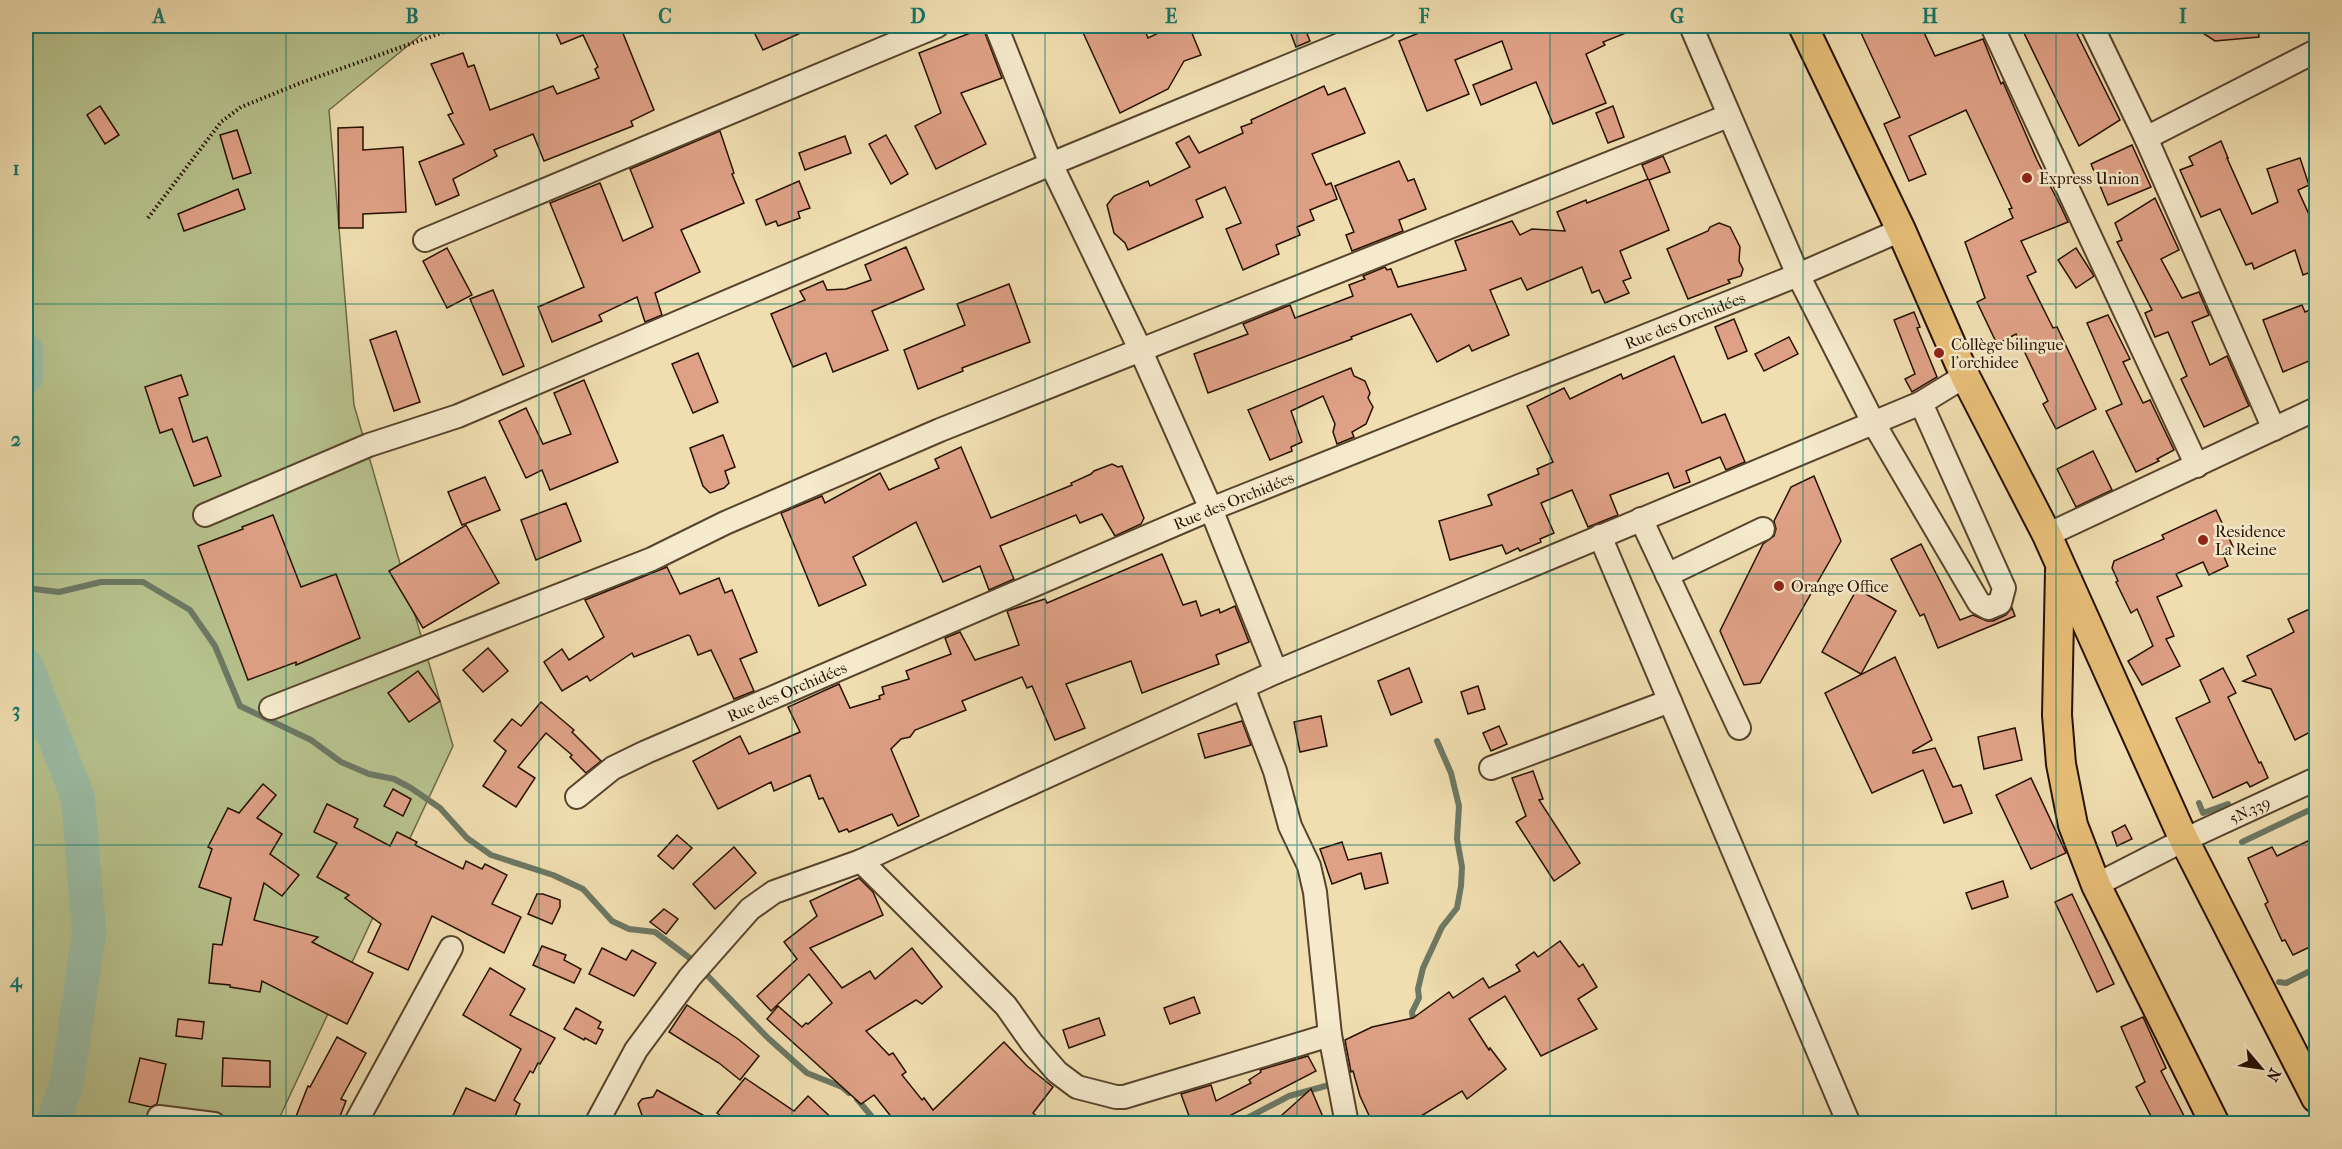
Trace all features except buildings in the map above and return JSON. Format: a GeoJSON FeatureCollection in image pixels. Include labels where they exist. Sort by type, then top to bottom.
{"type":"FeatureCollection","features":[{"type":"Feature","properties":{"kind":"main road"},"geometry":{"type":"LineString","coordinates":[[1803,26],[1901,230],[1965,376],[2061,563],[2184,840],[2316,1098]]}},
{"type":"Feature","properties":{"kind":"main road"},"geometry":{"type":"LineString","coordinates":[[2061,563],[2057,715],[2061,764],[2073,825],[2096,885],[2215,1124]]}},
{"type":"Feature","properties":{"kind":"street"},"geometry":{"type":"LineString","coordinates":[[425,240],[936,26]]}},
{"type":"Feature","properties":{"kind":"street"},"geometry":{"type":"LineString","coordinates":[[996,26],[1052,164],[1140,349],[1211,510],[1276,672]]}},
{"type":"Feature","properties":{"kind":"street"},"geometry":{"type":"LineString","coordinates":[[205,515],[369,445],[458,416],[1052,164],[1385,26]]}},
{"type":"Feature","properties":{"kind":"street"},"geometry":{"type":"LineString","coordinates":[[1691,26],[1797,275],[1873,422],[1979,603],[1988,608],[2000,603],[2004,588],[1921,403]]}},
{"type":"Feature","properties":{"kind":"street"},"geometry":{"type":"LineString","coordinates":[[1992,26],[2197,466]]}},
{"type":"Feature","properties":{"kind":"street"},"geometry":{"type":"LineString","coordinates":[[2092,26],[2146,138],[2274,429]]}},
{"type":"Feature","properties":{"kind":"street"},"geometry":{"type":"LineString","coordinates":[[2146,138],[2316,51]]}},
{"type":"Feature","properties":{"kind":"street"},"geometry":{"type":"LineString","coordinates":[[271,708],[652,559],[725,523],[940,430],[1728,116]]}},
{"type":"Feature","properties":{"kind":"street","name":"Rue des Orchidées"},"geometry":{"type":"LineString","coordinates":[[577,797],[614,768],[646,752],[1211,510],[1797,275],[1901,230]]}},
{"type":"Feature","properties":{"kind":"street"},"geometry":{"type":"LineString","coordinates":[[596,1124],[636,1050],[690,977],[750,909],[774,892],[861,861],[1276,672],[1921,403],[1965,376]]}},
{"type":"Feature","properties":{"kind":"street"},"geometry":{"type":"LineString","coordinates":[[2047,535],[2316,409]]}},
{"type":"Feature","properties":{"kind":"street"},"geometry":{"type":"LineString","coordinates":[[1641,519],[1739,728]]}},
{"type":"Feature","properties":{"kind":"street"},"geometry":{"type":"LineString","coordinates":[[1667,575],[1763,529]]}},
{"type":"Feature","properties":{"kind":"street"},"geometry":{"type":"LineString","coordinates":[[1600,536],[1849,1124]]}},
{"type":"Feature","properties":{"kind":"street"},"geometry":{"type":"LineString","coordinates":[[1243,687],[1275,771],[1290,826],[1308,866],[1319,922],[1330,1035],[1347,1124]]}},
{"type":"Feature","properties":{"kind":"street"},"geometry":{"type":"LineString","coordinates":[[1491,768],[1670,701]]}},
{"type":"Feature","properties":{"kind":"street","name":"5N.339"},"geometry":{"type":"LineString","coordinates":[[2096,885],[2184,840],[2316,779]]}},
{"type":"Feature","properties":{"kind":"street"},"geometry":{"type":"LineString","coordinates":[[861,861],[1006,1006],[1057,1072],[1077,1087],[1124,1097],[1330,1035]]}},
{"type":"Feature","properties":{"kind":"street"},"geometry":{"type":"LineString","coordinates":[[355,1124],[451,948]]}},
{"type":"Feature","properties":{"kind":"street"},"geometry":{"type":"LineString","coordinates":[[159,1117],[214,1124]]}},
{"type":"Feature","properties":{"kind":"path"},"geometry":{"type":"LineString","coordinates":[[148,218],[221,122],[241,107],[303,82],[461,26]]}},
{"type":"Feature","properties":{"kind":"green space"},"geometry":{"type":"Polygon","coordinates":[[[26,26],[432,26],[329,110],[354,405],[453,746],[277,1123],[26,1123],[26,26]]]}},
{"type":"Feature","properties":{"kind":"waterway"},"geometry":{"type":"LineString","coordinates":[[26,350],[26,377]]}},
{"type":"Feature","properties":{"kind":"waterway"},"geometry":{"type":"LineString","coordinates":[[26,588],[59,592],[101,582],[143,582],[190,610],[215,646],[240,706],[311,740],[341,762],[369,774],[394,779],[411,788],[440,808],[467,838],[491,855],[553,875],[583,889],[612,921],[629,929],[655,932],[695,962]]}},
{"type":"Feature","properties":{"kind":"waterway"},"geometry":{"type":"LineString","coordinates":[[26,665],[78,798],[89,932],[67,1083],[52,1124]]}},
{"type":"Feature","properties":{"kind":"waterway"},"geometry":{"type":"LineString","coordinates":[[1414,1026],[1412,1012],[1419,998],[1418,989],[1423,968],[1442,927],[1457,908],[1461,886],[1462,867],[1457,839],[1459,806],[1451,773],[1437,741]]}},
{"type":"Feature","properties":{"kind":"waterway"},"geometry":{"type":"LineString","coordinates":[[2199,803],[2203,813],[2228,804]]}},
{"type":"Feature","properties":{"kind":"waterway"},"geometry":{"type":"LineString","coordinates":[[2242,842],[2316,807]]}},
{"type":"Feature","properties":{"kind":"waterway"},"geometry":{"type":"LineString","coordinates":[[2279,982],[2286,983],[2316,968]]}},
{"type":"Feature","properties":{"kind":"waterway"},"geometry":{"type":"LineString","coordinates":[[702,970],[768,1038],[807,1073],[842,1087],[849,1093]]}},
{"type":"Feature","properties":{"kind":"waterway"},"geometry":{"type":"LineString","coordinates":[[1236,1124],[1289,1096],[1333,1084]]}},
{"type":"Feature","properties":{"kind":"waterway"},"geometry":{"type":"LineString","coordinates":[[857,1099],[878,1124]]}},
{"type":"Feature","properties":{"kind":"place","name":"Express Union"},"geometry":{"type":"Point","coordinates":[2027,178]}},
{"type":"Feature","properties":{"kind":"place","name":"Collège bilingue l'orchidee"},"geometry":{"type":"Point","coordinates":[1939,353]}},
{"type":"Feature","properties":{"kind":"place","name":"Residence La Reine"},"geometry":{"type":"Point","coordinates":[2203,540]}},
{"type":"Feature","properties":{"kind":"place","name":"Orange Office"},"geometry":{"type":"Point","coordinates":[1779,586]}}]}
